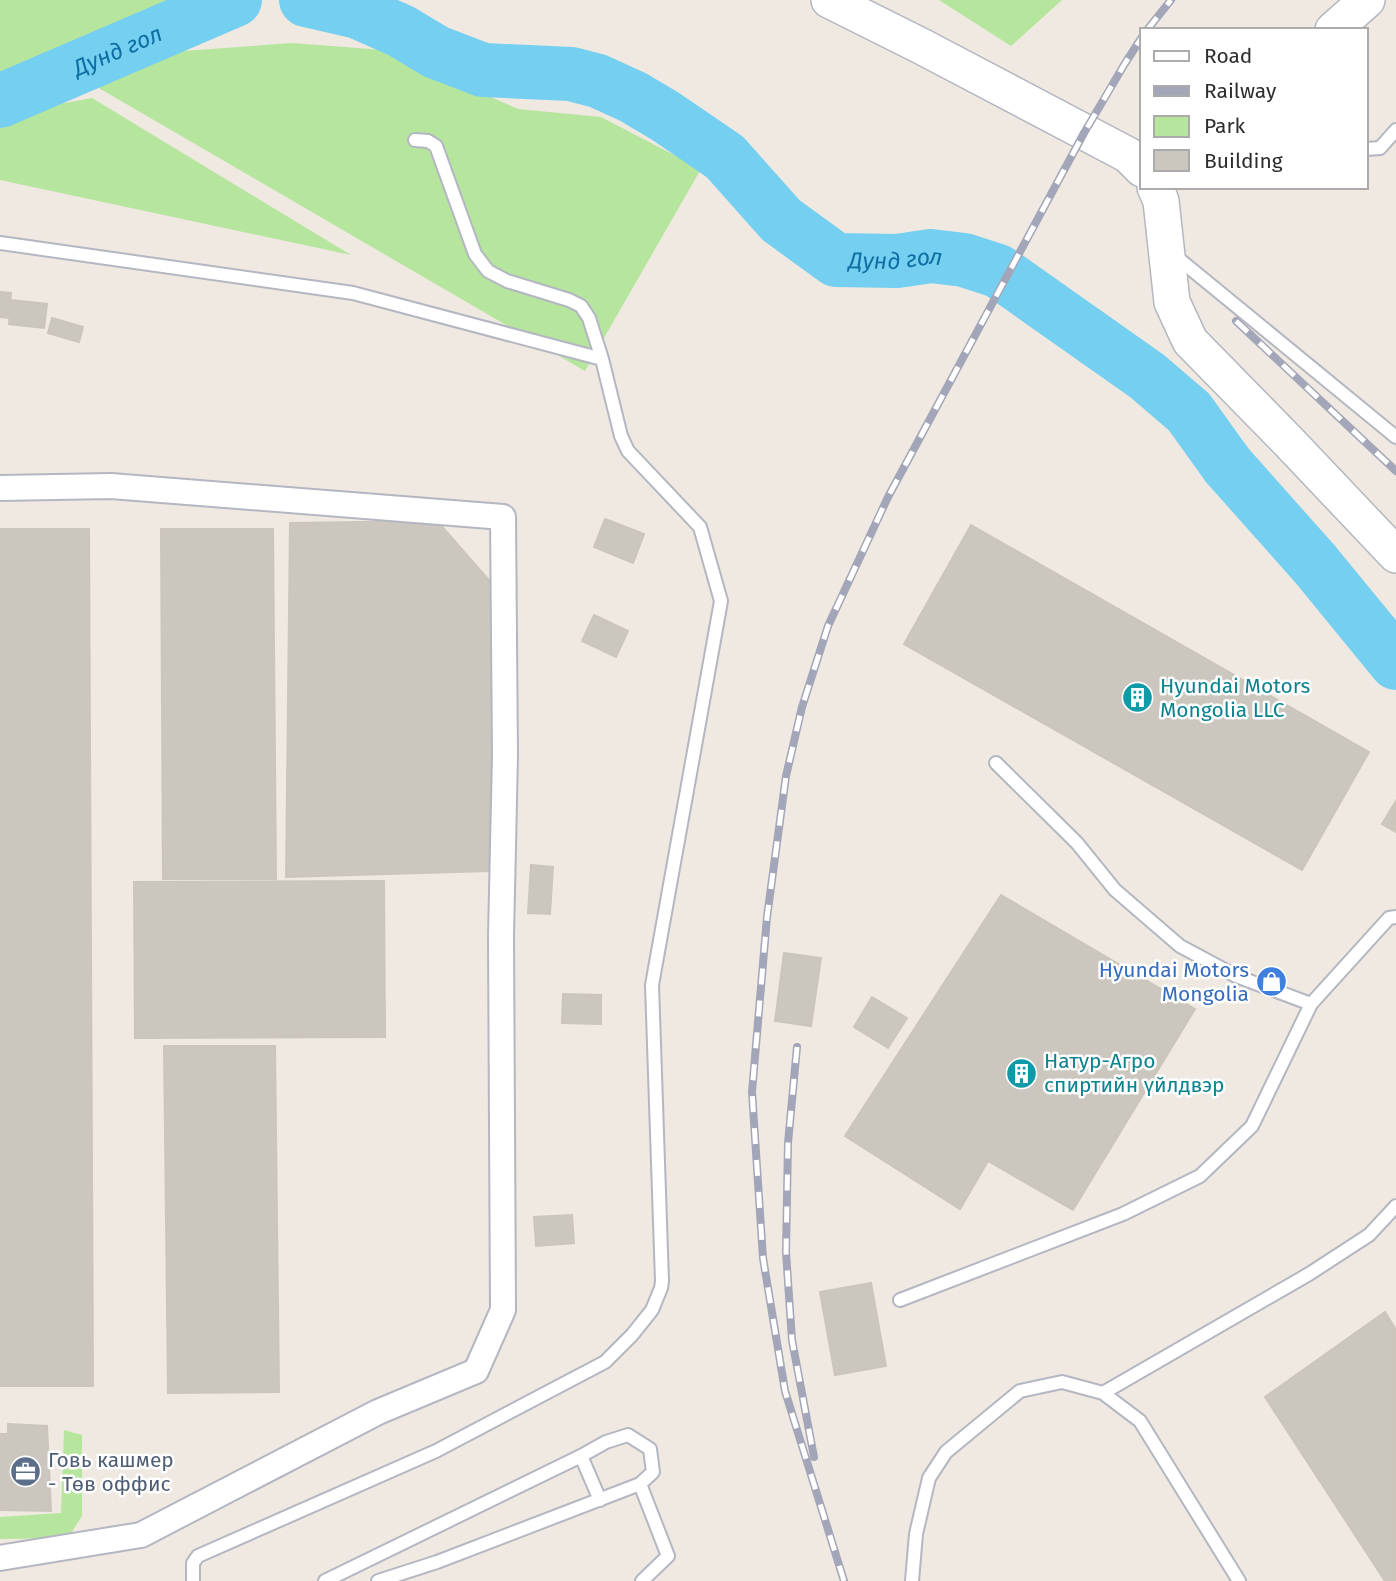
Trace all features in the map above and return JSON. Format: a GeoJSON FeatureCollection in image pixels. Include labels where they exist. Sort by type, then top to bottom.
{"type":"FeatureCollection","features":[{"type":"Feature","properties":{"kind":"street"},"geometry":{"type":"LineString","coordinates":[[829,0],[1128,155],[1140,167]]}},
{"type":"Feature","properties":{"kind":"street"},"geometry":{"type":"LineString","coordinates":[[1335,28],[1367,0]]}},
{"type":"Feature","properties":{"kind":"street"},"geometry":{"type":"LineString","coordinates":[[1157,189],[1161,201],[1172,302],[1190,341],[1396,555]]}},
{"type":"Feature","properties":{"kind":"street"},"geometry":{"type":"LineString","coordinates":[[0,488],[111,486],[503,517],[505,756],[501,936],[503,1310],[476,1371],[378,1412],[141,1535],[0,1558]]}},
{"type":"Feature","properties":{"kind":"lane"},"geometry":{"type":"LineString","coordinates":[[1368,149],[1380,148],[1396,130]]}},
{"type":"Feature","properties":{"kind":"lane"},"geometry":{"type":"LineString","coordinates":[[192,1581],[192,1563],[198,1556],[436,1451],[605,1362],[652,1310],[661,1289],[652,985],[720,601],[700,527],[628,452],[621,436],[589,318],[580,306],[569,300],[508,281],[488,271],[475,254],[436,146],[428,141],[415,140]]}},
{"type":"Feature","properties":{"kind":"lane"},"geometry":{"type":"LineString","coordinates":[[0,243],[353,293],[602,359]]}},
{"type":"Feature","properties":{"kind":"lane"},"geometry":{"type":"LineString","coordinates":[[1166,249],[1396,437]]}},
{"type":"Feature","properties":{"kind":"lane"},"geometry":{"type":"LineString","coordinates":[[996,764],[1077,843],[1115,891],[1180,946],[1236,976],[1311,1004]]}},
{"type":"Feature","properties":{"kind":"lane"},"geometry":{"type":"LineString","coordinates":[[900,1300],[1123,1214],[1200,1176],[1252,1126],[1311,1004],[1389,918],[1396,917]]}},
{"type":"Feature","properties":{"kind":"lane"},"geometry":{"type":"LineString","coordinates":[[1103,1393],[1309,1274],[1369,1236],[1396,1206]]}},
{"type":"Feature","properties":{"kind":"lane"},"geometry":{"type":"LineString","coordinates":[[912,1581],[916,1534],[929,1478],[946,1452],[1020,1391],[1062,1382],[1103,1393],[1140,1421],[1239,1581]]}},
{"type":"Feature","properties":{"kind":"lane"},"geometry":{"type":"LineString","coordinates":[[324,1581],[606,1442],[628,1435],[650,1449],[653,1472],[640,1485],[437,1562],[377,1581]]}},
{"type":"Feature","properties":{"kind":"lane"},"geometry":{"type":"LineString","coordinates":[[581,1456],[600,1500]]}},
{"type":"Feature","properties":{"kind":"lane"},"geometry":{"type":"LineString","coordinates":[[640,1485],[668,1556],[642,1581]]}},
{"type":"Feature","properties":{"kind":"green space"},"geometry":{"type":"Polygon","coordinates":[[[0,0],[173,0],[0,78],[0,0]]]}},
{"type":"Feature","properties":{"kind":"green space"},"geometry":{"type":"Polygon","coordinates":[[[939,0],[1062,0],[1011,46],[939,0]]]}},
{"type":"Feature","properties":{"kind":"green space"},"geometry":{"type":"Polygon","coordinates":[[[292,43],[384,50],[518,109],[601,117],[701,169],[585,371],[85,80],[170,52],[292,43]]]}},
{"type":"Feature","properties":{"kind":"green space"},"geometry":{"type":"Polygon","coordinates":[[[92,98],[351,255],[0,180],[0,110],[15,112],[92,98]]]}},
{"type":"Feature","properties":{"kind":"green space"},"geometry":{"type":"Polygon","coordinates":[[[64,1430],[82,1435],[82,1516],[68,1538],[0,1539],[0,1517],[61,1513],[64,1430]]]}},
{"type":"Feature","properties":{"kind":"building"},"geometry":{"type":"Polygon","coordinates":[[[0,292],[11,293],[9,318],[0,317],[0,292]]]}},
{"type":"Feature","properties":{"kind":"building"},"geometry":{"type":"Polygon","coordinates":[[[11,300],[47,304],[44,328],[9,324],[11,300]]]}},
{"type":"Feature","properties":{"kind":"building"},"geometry":{"type":"Polygon","coordinates":[[[52,318],[83,327],[79,342],[48,333],[52,318]]]}},
{"type":"Feature","properties":{"kind":"building"},"geometry":{"type":"Polygon","coordinates":[[[605,519],[644,534],[633,563],[594,547],[605,519]]]}},
{"type":"Feature","properties":{"kind":"building"},"geometry":{"type":"Polygon","coordinates":[[[437,521],[496,588],[489,871],[286,877],[290,523],[437,521]]]}},
{"type":"Feature","properties":{"kind":"building","name":"Hyundai Motors Mongolia LLC"},"geometry":{"type":"Polygon","coordinates":[[[971,525],[1369,752],[1302,870],[904,644],[971,525]]]}},
{"type":"Feature","properties":{"kind":"building"},"geometry":{"type":"Polygon","coordinates":[[[0,529],[89,529],[93,1386],[0,1386],[0,529]]]}},
{"type":"Feature","properties":{"kind":"building"},"geometry":{"type":"Polygon","coordinates":[[[161,529],[273,529],[276,879],[163,879],[161,529]]]}},
{"type":"Feature","properties":{"kind":"building"},"geometry":{"type":"Polygon","coordinates":[[[594,615],[628,631],[616,657],[582,641],[594,615]]]}},
{"type":"Feature","properties":{"kind":"building"},"geometry":{"type":"Polygon","coordinates":[[[1396,801],[1396,832],[1382,824],[1396,801]]]}},
{"type":"Feature","properties":{"kind":"building"},"geometry":{"type":"Polygon","coordinates":[[[531,865],[553,867],[550,914],[528,913],[531,865]]]}},
{"type":"Feature","properties":{"kind":"building"},"geometry":{"type":"Polygon","coordinates":[[[384,881],[385,1037],[135,1038],[134,882],[384,881]]]}},
{"type":"Feature","properties":{"kind":"building","name":"Натур-Агро спиртийн үйлдвэр"},"geometry":{"type":"Polygon","coordinates":[[[1001,895],[1195,1009],[1073,1210],[988,1161],[960,1209],[845,1136],[1001,895]]]}},
{"type":"Feature","properties":{"kind":"building"},"geometry":{"type":"Polygon","coordinates":[[[784,953],[821,958],[811,1026],[775,1021],[784,953]]]}},
{"type":"Feature","properties":{"kind":"building"},"geometry":{"type":"Polygon","coordinates":[[[563,994],[601,995],[601,1024],[562,1023],[563,994]]]}},
{"type":"Feature","properties":{"kind":"building"},"geometry":{"type":"Polygon","coordinates":[[[872,997],[907,1018],[888,1048],[854,1027],[872,997]]]}},
{"type":"Feature","properties":{"kind":"building"},"geometry":{"type":"Polygon","coordinates":[[[164,1046],[275,1046],[279,1392],[168,1393],[164,1046]]]}},
{"type":"Feature","properties":{"kind":"building"},"geometry":{"type":"Polygon","coordinates":[[[572,1215],[574,1243],[536,1246],[534,1217],[572,1215]]]}},
{"type":"Feature","properties":{"kind":"building"},"geometry":{"type":"Polygon","coordinates":[[[871,1283],[886,1366],[835,1375],[820,1292],[871,1283]]]}},
{"type":"Feature","properties":{"kind":"building"},"geometry":{"type":"Polygon","coordinates":[[[1385,1312],[1396,1330],[1396,1581],[1385,1581],[1265,1397],[1385,1312]]]}},
{"type":"Feature","properties":{"kind":"building","name":"Говь кашмер - Төв оффис"},"geometry":{"type":"Polygon","coordinates":[[[8,1424],[47,1426],[51,1511],[0,1510],[0,1434],[8,1434],[8,1424]]]}},
{"type":"Feature","properties":{"kind":"waterway","name":"Дунд гол"},"geometry":{"type":"LineString","coordinates":[[0,101],[235,0]]}},
{"type":"Feature","properties":{"kind":"waterway","name":"Дунд гол"},"geometry":{"type":"LineString","coordinates":[[306,0],[358,12],[401,31],[436,52],[483,70],[571,74],[598,81],[633,97],[725,157],[781,220],[836,260],[897,261],[931,256],[964,260],[998,271],[1147,376],[1189,412],[1227,465],[1315,564],[1396,663]]}},
{"type":"Feature","properties":{"kind":"railway"},"geometry":{"type":"LineString","coordinates":[[1149,28],[1171,0]]}},
{"type":"Feature","properties":{"kind":"railway"},"geometry":{"type":"LineString","coordinates":[[844,1581],[785,1391],[763,1258],[752,1092],[767,917],[786,776],[802,707],[828,626],[888,497],[1084,133],[1140,40]]}},
{"type":"Feature","properties":{"kind":"railway"},"geometry":{"type":"LineString","coordinates":[[1236,321],[1396,471]]}},
{"type":"Feature","properties":{"kind":"railway"},"geometry":{"type":"LineString","coordinates":[[797,1047],[788,1143],[786,1252],[792,1340],[814,1457]]}},
{"type":"Feature","properties":{"kind":"place","name":"Hyundai Motors Mongolia LLC"},"geometry":{"type":"Point","coordinates":[1137,698]}},
{"type":"Feature","properties":{"kind":"place","name":"Hyundai Motors Mongolia"},"geometry":{"type":"Point","coordinates":[1272,982]}},
{"type":"Feature","properties":{"kind":"place","name":"Натур-Агро спиртийн үйлдвэр"},"geometry":{"type":"Point","coordinates":[1021,1073]}},
{"type":"Feature","properties":{"kind":"place","name":"Говь кашмер - Төв оффис"},"geometry":{"type":"Point","coordinates":[25,1472]}}]}
